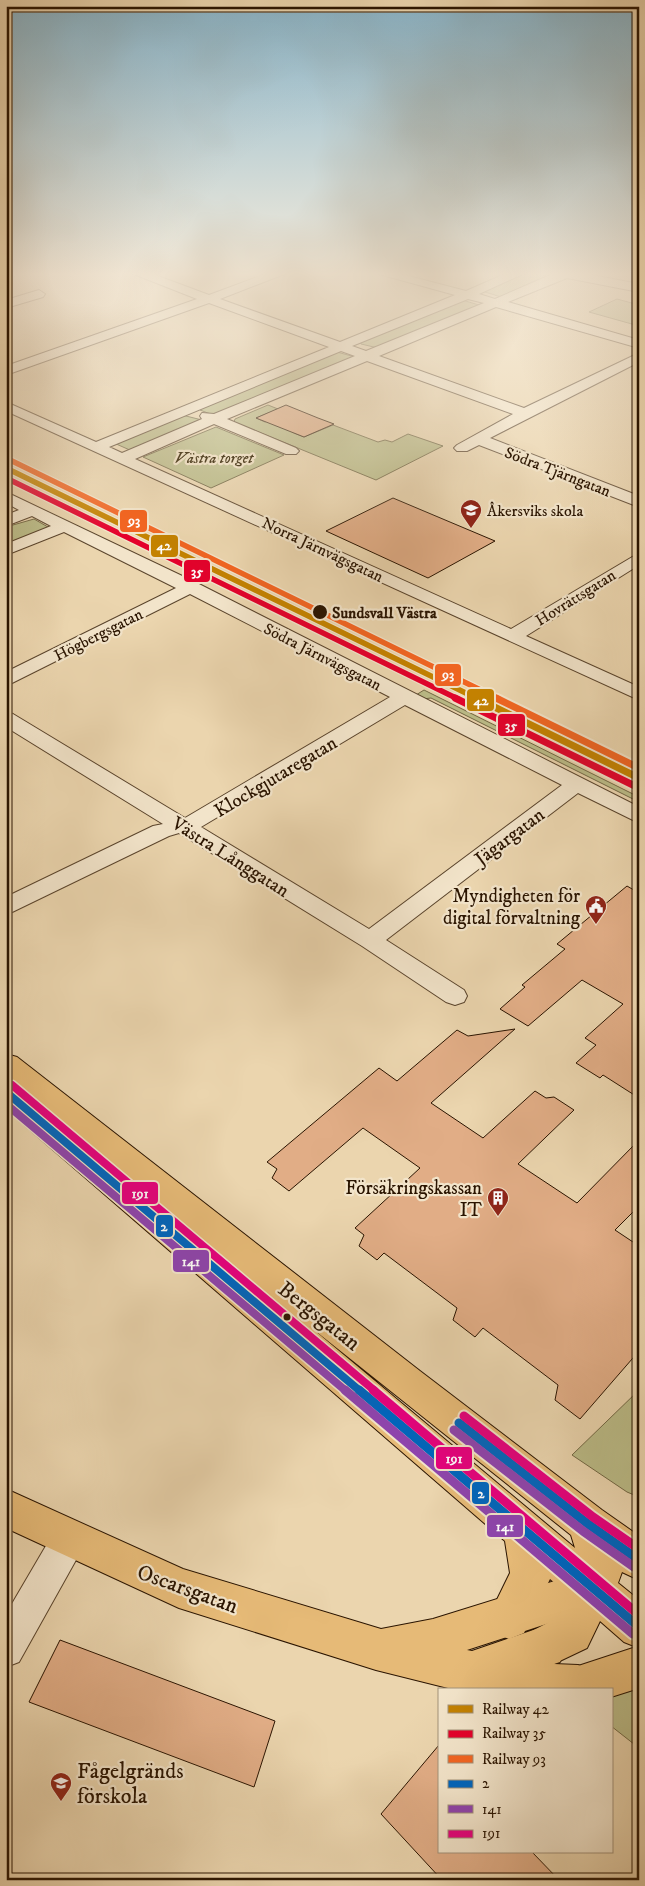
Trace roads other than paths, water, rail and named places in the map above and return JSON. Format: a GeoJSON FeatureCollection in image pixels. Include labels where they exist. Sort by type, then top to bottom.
{"type":"FeatureCollection","features":[{"type":"Feature","properties":{"kind":"main road","name":"Bergsgatan"},"geometry":{"type":"LineString","coordinates":[[6,1064],[164,1192],[588,1524],[639,1560]]}},
{"type":"Feature","properties":{"kind":"main road","name":"Bergsgatan"},"geometry":{"type":"LineString","coordinates":[[6,1092],[155,1214],[524,1534],[614,1606]]}},
{"type":"Feature","properties":{"kind":"main road","name":"Oscarsgatan"},"geometry":{"type":"LineString","coordinates":[[6,1508],[69,1539],[179,1588],[376,1649],[523,1685],[578,1686],[633,1669],[639,1670]]}},
{"type":"Feature","properties":{"kind":"main road"},"geometry":{"type":"LineString","coordinates":[[470,1673],[545,1647],[572,1633],[614,1606],[602,1574],[588,1524]]}},
{"type":"Feature","properties":{"kind":"main road"},"geometry":{"type":"LineString","coordinates":[[509,1618],[531,1574],[524,1534]]}},
{"type":"Feature","properties":{"kind":"main road","name":"Oscarsgatan"},"geometry":{"type":"LineString","coordinates":[[376,1649],[433,1640],[509,1618],[577,1594],[614,1606]]}},
{"type":"Feature","properties":{"kind":"street"},"geometry":{"type":"LineString","coordinates":[[6,372],[37,361]]}},
{"type":"Feature","properties":{"kind":"street"},"geometry":{"type":"LineString","coordinates":[[96,447],[304,361]]}},
{"type":"Feature","properties":{"kind":"street"},"geometry":{"type":"LineString","coordinates":[[122,459],[354,361]]}},
{"type":"Feature","properties":{"kind":"street"},"geometry":{"type":"LineString","coordinates":[[384,361],[525,413]]}},
{"type":"Feature","properties":{"kind":"street"},"geometry":{"type":"LineString","coordinates":[[462,448],[525,413],[631,361]]}},
{"type":"Feature","properties":{"kind":"street","name":"Norra Järnvägsgatan"},"geometry":{"type":"LineString","coordinates":[[6,406],[639,694]]}},
{"type":"Feature","properties":{"kind":"street"},"geometry":{"type":"LineString","coordinates":[[189,409],[291,450]]}},
{"type":"Feature","properties":{"kind":"street","name":"Södra Tjärngatan"},"geometry":{"type":"LineString","coordinates":[[478,439],[639,502]]}},
{"type":"Feature","properties":{"kind":"street","name":"Södra Järnvägsgatan"},"geometry":{"type":"LineString","coordinates":[[6,497],[190,587],[639,816]]}},
{"type":"Feature","properties":{"kind":"street"},"geometry":{"type":"LineString","coordinates":[[6,520],[32,510]]}},
{"type":"Feature","properties":{"kind":"street"},"geometry":{"type":"LineString","coordinates":[[6,550],[65,526]]}},
{"type":"Feature","properties":{"kind":"street","name":"Hovrättsgatan"},"geometry":{"type":"LineString","coordinates":[[512,636],[639,558]]}},
{"type":"Feature","properties":{"kind":"street","name":"Högbergsgatan"},"geometry":{"type":"LineString","coordinates":[[6,680],[190,587]]}},
{"type":"Feature","properties":{"kind":"street","name":"Klockgjutaregatan"},"geometry":{"type":"LineString","coordinates":[[6,907],[161,831],[200,821],[404,697]]}},
{"type":"Feature","properties":{"kind":"street","name":"Västra Långgatan"},"geometry":{"type":"LineString","coordinates":[[6,718],[370,940],[455,996]]}},
{"type":"Feature","properties":{"kind":"street","name":"Jägargatan"},"geometry":{"type":"LineString","coordinates":[[370,940],[576,785]]}},
{"type":"Feature","properties":{"kind":"street"},"geometry":{"type":"LineString","coordinates":[[6,1649],[69,1539]]}},
{"type":"Feature","properties":{"kind":"rail line","name":"93"},"geometry":{"type":"LineString","coordinates":[[10,460],[639,768]]}},
{"type":"Feature","properties":{"kind":"rail line","name":"42"},"geometry":{"type":"LineString","coordinates":[[6,468],[639,778]]}},
{"type":"Feature","properties":{"kind":"rail line","name":"35"},"geometry":{"type":"LineString","coordinates":[[6,478],[635,786]]}},
{"type":"Feature","properties":{"kind":"place","name":"Åkersviks skola"},"geometry":{"type":"Point","coordinates":[471,529]}},
{"type":"Feature","properties":{"kind":"place","name":"Sundsvall Västra"},"geometry":{"type":"Point","coordinates":[320,612]}},
{"type":"Feature","properties":{"kind":"place","name":"Myndigheten för digital förvaltning"},"geometry":{"type":"Point","coordinates":[596,925]}},
{"type":"Feature","properties":{"kind":"place","name":"Försäkringskassan IT"},"geometry":{"type":"Point","coordinates":[498,1217]}},
{"type":"Feature","properties":{"kind":"place","name":"Fågelgränds förskola"},"geometry":{"type":"Point","coordinates":[61,1802]}},
{"type":"Feature","properties":{"kind":"park label","name":"Västra torget"},"geometry":{"type":"Point","coordinates":[214,457]}}]}
